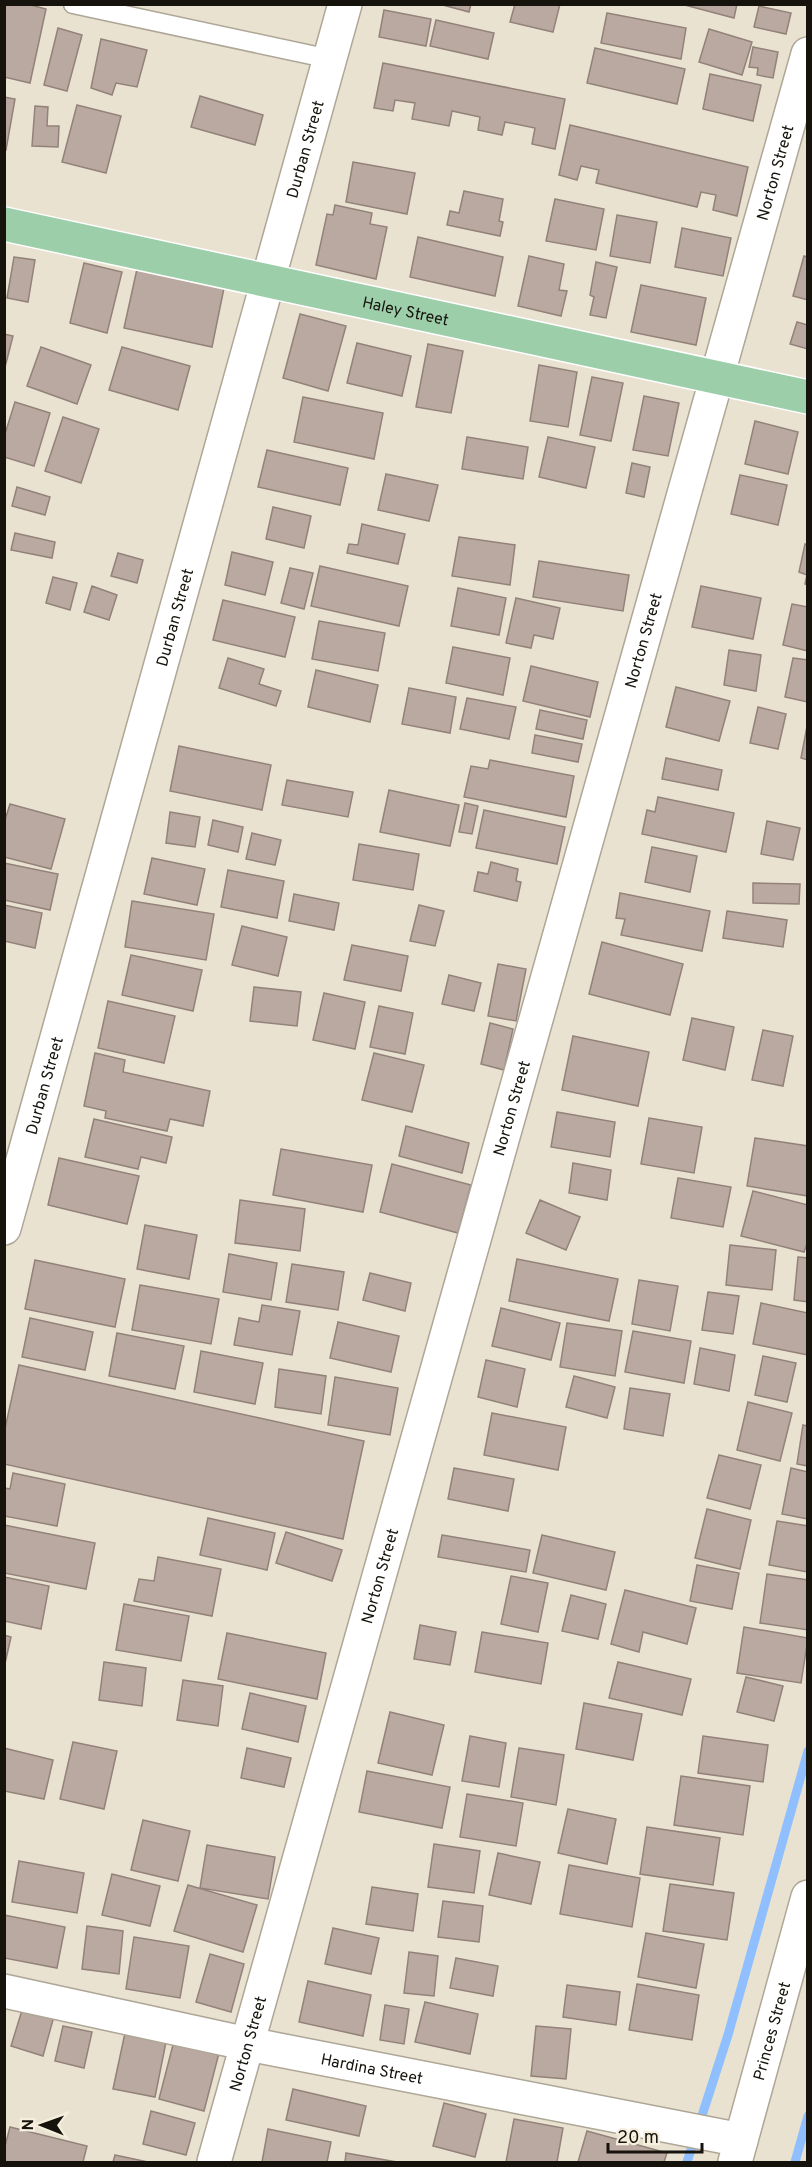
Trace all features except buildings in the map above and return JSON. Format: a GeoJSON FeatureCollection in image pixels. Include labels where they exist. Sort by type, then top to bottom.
{"type":"FeatureCollection","features":[{"type":"Feature","properties":{"kind":"main road","name":"Haley Street"},"geometry":{"type":"LineString","coordinates":[[4,224],[807,397]]}},
{"type":"Feature","properties":{"kind":"street","name":"Durban Street"},"geometry":{"type":"LineString","coordinates":[[4,1228],[345,4]]}},
{"type":"Feature","properties":{"kind":"street","name":"Norton Street"},"geometry":{"type":"LineString","coordinates":[[214,2163],[807,54]]}},
{"type":"Feature","properties":{"kind":"street","name":"Princes Street"},"geometry":{"type":"LineString","coordinates":[[738,2151],[807,1897]]}},
{"type":"Feature","properties":{"kind":"street","name":"Hardina Street"},"geometry":{"type":"LineString","coordinates":[[4,1991],[738,2151]]}},
{"type":"Feature","properties":{"kind":"lane"},"geometry":{"type":"LineString","coordinates":[[73,4],[330,59]]}},
{"type":"Feature","properties":{"kind":"waterway"},"geometry":{"type":"LineString","coordinates":[[687,2162],[728,2035],[808,1751]]}},
{"type":"Feature","properties":{"kind":"waterway"},"geometry":{"type":"LineString","coordinates":[[795,2162],[808,2116]]}}]}
